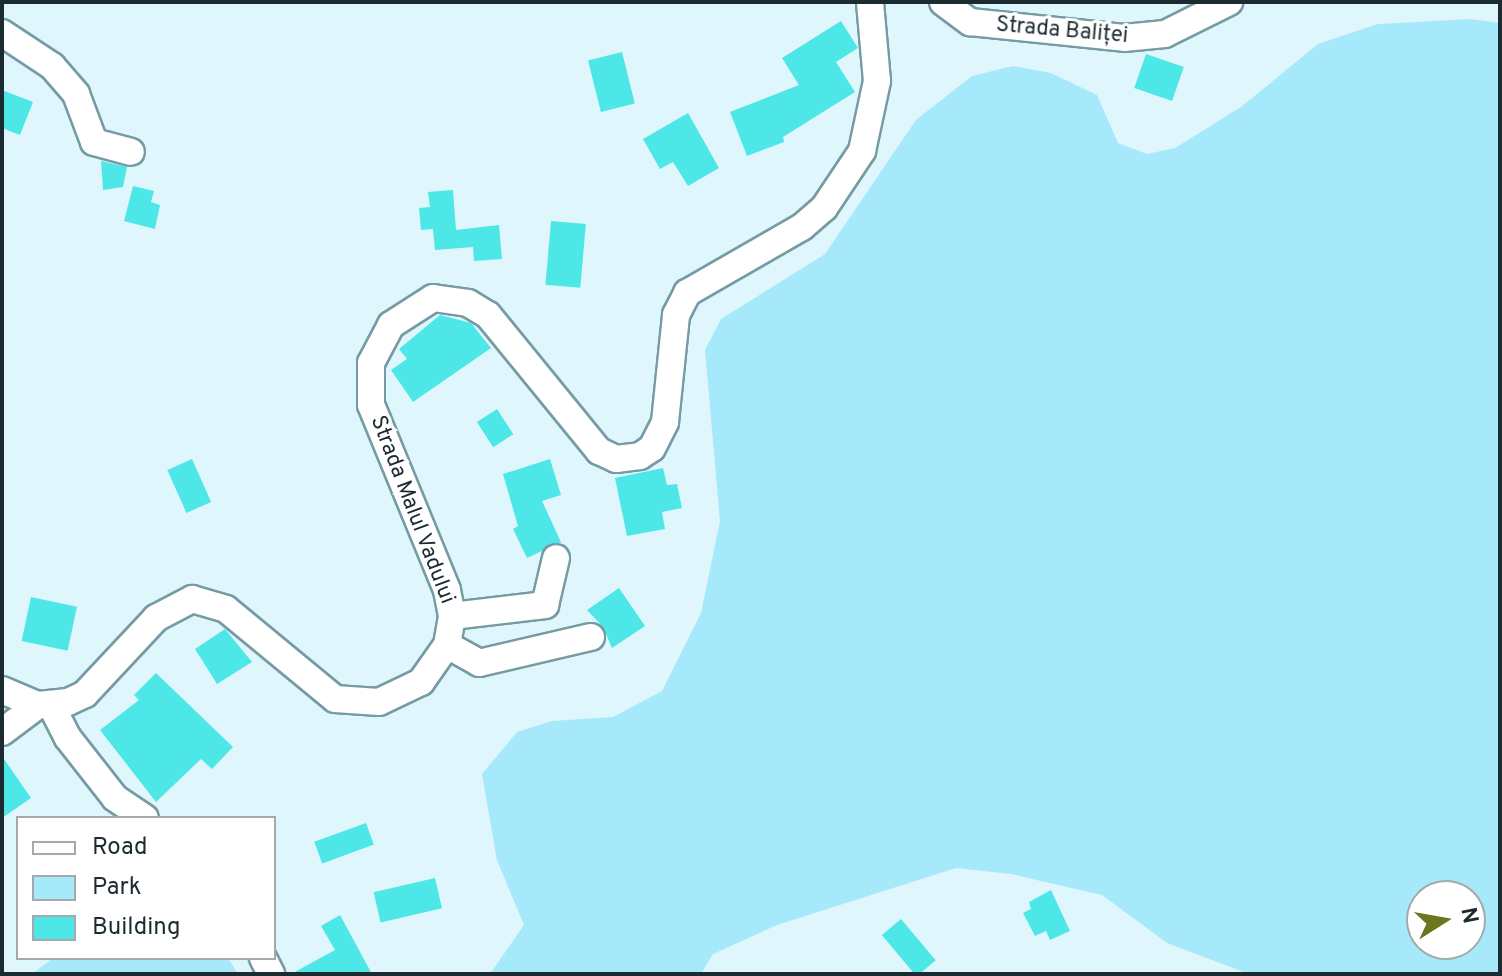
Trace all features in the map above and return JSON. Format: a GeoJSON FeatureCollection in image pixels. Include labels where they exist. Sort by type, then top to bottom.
{"type":"FeatureCollection","features":[{"type":"Feature","properties":{"kind":"street","name":"Strada Malul Vadului"},"geometry":{"type":"LineString","coordinates":[[2,732],[44,705],[85,694],[156,618],[192,599],[226,609],[320,691],[350,704],[401,694],[421,682],[447,645],[452,616],[447,590],[371,405],[371,363],[391,325],[433,298],[468,303],[488,315],[599,451],[616,459],[640,456],[652,448],[665,422],[676,315],[687,293],[802,227],[824,208],[862,151],[877,81],[870,2]]}},
{"type":"Feature","properties":{"kind":"street","name":"Strada Baliței"},"geometry":{"type":"LineString","coordinates":[[943,2],[970,22],[1124,38],[1165,34],[1229,2]]}},
{"type":"Feature","properties":{"kind":"street"},"geometry":{"type":"LineString","coordinates":[[2,33],[52,66],[76,94],[94,142],[131,152]]}},
{"type":"Feature","properties":{"kind":"street"},"geometry":{"type":"LineString","coordinates":[[452,616],[545,605],[556,558]]}},
{"type":"Feature","properties":{"kind":"street"},"geometry":{"type":"LineString","coordinates":[[447,645],[479,663],[591,637]]}},
{"type":"Feature","properties":{"kind":"street"},"geometry":{"type":"LineString","coordinates":[[2,690],[44,705],[115,798],[142,816]]}},
{"type":"Feature","properties":{"kind":"green space"},"geometry":{"type":"Polygon","coordinates":[[[1470,19],[1500,23],[1500,974],[1249,974],[1167,943],[1102,895],[1011,874],[956,868],[777,925],[713,954],[701,974],[490,974],[524,925],[497,860],[482,774],[517,732],[552,721],[613,717],[662,691],[701,613],[720,521],[705,350],[721,319],[825,254],[916,120],[972,76],[1013,66],[1051,73],[1097,95],[1118,143],[1147,154],[1175,148],[1241,107],[1318,44],[1378,24],[1470,19]]]}},
{"type":"Feature","properties":{"kind":"green space"},"geometry":{"type":"Polygon","coordinates":[[[50,960],[229,960],[238,974],[32,974],[50,960]]]}},
{"type":"Feature","properties":{"kind":"building"},"geometry":{"type":"Polygon","coordinates":[[[841,21],[858,48],[836,62],[855,92],[783,137],[784,142],[747,156],[730,112],[799,85],[782,58],[841,21]]]}},
{"type":"Feature","properties":{"kind":"building"},"geometry":{"type":"Polygon","coordinates":[[[622,52],[635,103],[601,112],[588,60],[622,52]]]}},
{"type":"Feature","properties":{"kind":"building"},"geometry":{"type":"Polygon","coordinates":[[[1146,54],[1184,67],[1172,101],[1134,88],[1146,54]]]}},
{"type":"Feature","properties":{"kind":"building"},"geometry":{"type":"Polygon","coordinates":[[[2,90],[33,102],[20,135],[2,128],[2,90]]]}},
{"type":"Feature","properties":{"kind":"building"},"geometry":{"type":"Polygon","coordinates":[[[688,113],[719,168],[688,186],[673,162],[660,169],[643,139],[688,113]]]}},
{"type":"Feature","properties":{"kind":"building"},"geometry":{"type":"Polygon","coordinates":[[[101,161],[127,167],[123,187],[103,190],[101,161]]]}},
{"type":"Feature","properties":{"kind":"building"},"geometry":{"type":"Polygon","coordinates":[[[133,186],[154,191],[151,202],[160,205],[155,229],[124,221],[133,186]]]}},
{"type":"Feature","properties":{"kind":"building"},"geometry":{"type":"Polygon","coordinates":[[[453,190],[456,230],[499,225],[502,259],[474,261],[473,247],[435,250],[433,229],[421,230],[419,208],[430,207],[428,192],[453,190]]]}},
{"type":"Feature","properties":{"kind":"building"},"geometry":{"type":"Polygon","coordinates":[[[551,221],[586,224],[580,288],[545,285],[551,221]]]}},
{"type":"Feature","properties":{"kind":"building"},"geometry":{"type":"Polygon","coordinates":[[[440,315],[471,323],[491,348],[413,402],[391,370],[407,359],[399,349],[440,315]]]}},
{"type":"Feature","properties":{"kind":"building"},"geometry":{"type":"Polygon","coordinates":[[[497,409],[513,434],[493,447],[477,422],[497,409]]]}},
{"type":"Feature","properties":{"kind":"building"},"geometry":{"type":"Polygon","coordinates":[[[192,459],[211,502],[186,513],[167,470],[192,459]]]}},
{"type":"Feature","properties":{"kind":"building"},"geometry":{"type":"Polygon","coordinates":[[[550,459],[561,495],[542,501],[561,542],[527,558],[513,529],[518,526],[503,474],[550,459]]]}},
{"type":"Feature","properties":{"kind":"building"},"geometry":{"type":"Polygon","coordinates":[[[663,468],[667,485],[677,484],[682,508],[662,512],[665,529],[627,536],[615,478],[663,468]]]}},
{"type":"Feature","properties":{"kind":"building"},"geometry":{"type":"Polygon","coordinates":[[[619,588],[645,626],[612,648],[603,627],[587,610],[619,588]]]}},
{"type":"Feature","properties":{"kind":"building"},"geometry":{"type":"Polygon","coordinates":[[[31,597],[77,607],[68,651],[22,641],[31,597]]]}},
{"type":"Feature","properties":{"kind":"building"},"geometry":{"type":"Polygon","coordinates":[[[225,629],[252,662],[217,684],[195,649],[225,629]]]}},
{"type":"Feature","properties":{"kind":"building"},"geometry":{"type":"Polygon","coordinates":[[[156,673],[233,747],[212,769],[201,759],[156,802],[100,730],[139,700],[134,695],[156,673]]]}},
{"type":"Feature","properties":{"kind":"building"},"geometry":{"type":"Polygon","coordinates":[[[2,756],[31,798],[2,818],[2,756]]]}},
{"type":"Feature","properties":{"kind":"building"},"geometry":{"type":"Polygon","coordinates":[[[366,823],[374,845],[322,863],[314,842],[366,823]]]}},
{"type":"Feature","properties":{"kind":"building"},"geometry":{"type":"Polygon","coordinates":[[[435,878],[442,908],[381,922],[374,892],[435,878]]]}},
{"type":"Feature","properties":{"kind":"building"},"geometry":{"type":"Polygon","coordinates":[[[1051,890],[1070,931],[1050,940],[1046,931],[1035,936],[1023,913],[1031,909],[1029,902],[1051,890]]]}},
{"type":"Feature","properties":{"kind":"building"},"geometry":{"type":"Polygon","coordinates":[[[340,915],[372,974],[291,974],[335,950],[321,926],[340,915]]]}},
{"type":"Feature","properties":{"kind":"building"},"geometry":{"type":"Polygon","coordinates":[[[901,919],[936,960],[919,974],[915,974],[882,935],[901,919]]]}}]}
